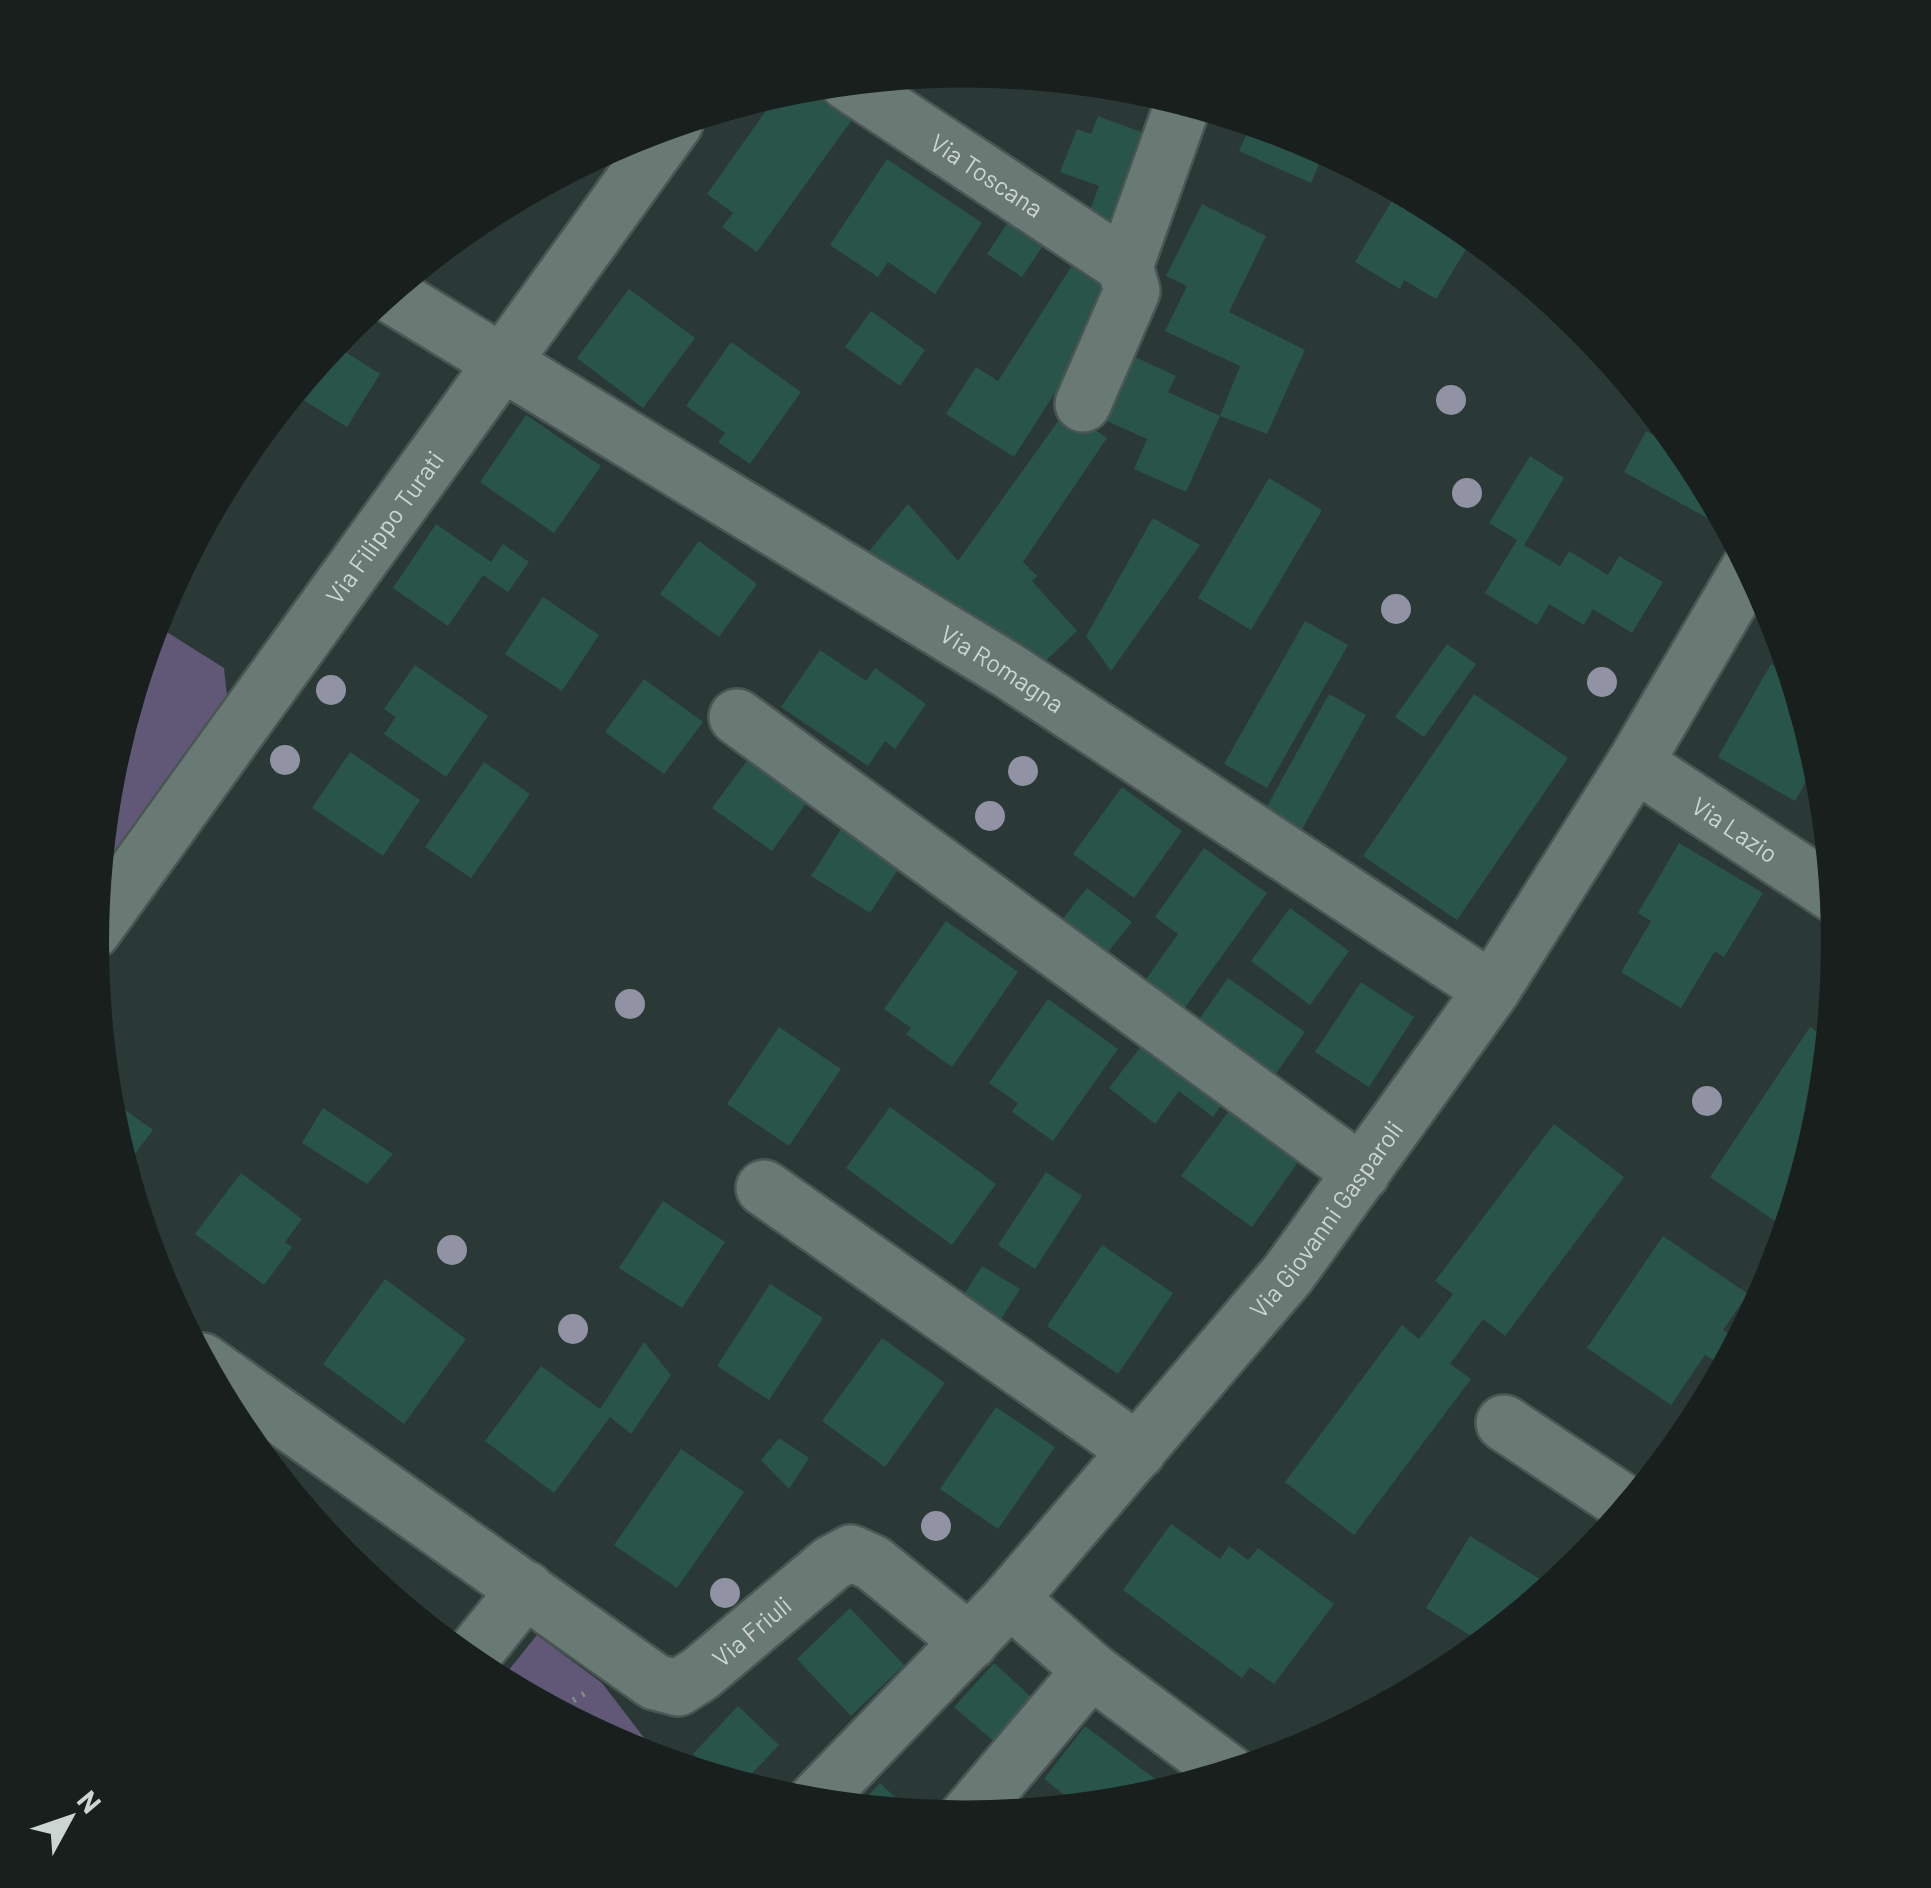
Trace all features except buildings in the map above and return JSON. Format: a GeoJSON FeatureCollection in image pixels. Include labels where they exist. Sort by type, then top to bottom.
{"type":"FeatureCollection","features":[{"type":"Feature","properties":{"kind":"street","name":"Via Toscana"},"geometry":{"type":"LineString","coordinates":[[865,94],[1125,266]]}},
{"type":"Feature","properties":{"kind":"street"},"geometry":{"type":"LineString","coordinates":[[1083,404],[1132,290],[1125,266],[1179,115]]}},
{"type":"Feature","properties":{"kind":"street","name":"Via Filippo Turati"},"geometry":{"type":"LineString","coordinates":[[110,907],[660,145]]}},
{"type":"Feature","properties":{"kind":"street","name":"Via Romagna"},"geometry":{"type":"LineString","coordinates":[[400,301],[1009,671],[1492,990]]}},
{"type":"Feature","properties":{"kind":"street","name":"Via Giovanni Gasparoli"},"geometry":{"type":"LineString","coordinates":[[827,1789],[1010,1599],[1288,1274],[1492,990],[1635,763],[1741,582]]}},
{"type":"Feature","properties":{"kind":"street"},"geometry":{"type":"LineString","coordinates":[[736,718],[1362,1173]]}},
{"type":"Feature","properties":{"kind":"street","name":"Via Lazio"},"geometry":{"type":"LineString","coordinates":[[1635,763],[1820,886]]}},
{"type":"Feature","properties":{"kind":"street"},"geometry":{"type":"LineString","coordinates":[[764,1188],[1138,1451]]}},
{"type":"Feature","properties":{"kind":"street","name":"Via Friuli"},"geometry":{"type":"LineString","coordinates":[[232,1385],[655,1682],[678,1688],[700,1674],[832,1563],[851,1553],[873,1563],[970,1642]]}},
{"type":"Feature","properties":{"kind":"street"},"geometry":{"type":"LineString","coordinates":[[1504,1423],[1618,1498]]}},
{"type":"Feature","properties":{"kind":"street"},"geometry":{"type":"LineString","coordinates":[[478,1648],[526,1589]]}},
{"type":"Feature","properties":{"kind":"street"},"geometry":{"type":"LineString","coordinates":[[1010,1599],[1091,1670],[1215,1763]]}},
{"type":"Feature","properties":{"kind":"street"},"geometry":{"type":"LineString","coordinates":[[981,1800],[1091,1670]]}},
{"type":"Feature","properties":{"kind":"shaded area"},"geometry":{"type":"Polygon","coordinates":[[[168,633],[224,668],[228,705],[113,862],[125,777],[138,722],[168,633]]]}},
{"type":"Feature","properties":{"kind":"shaded area"},"geometry":{"type":"Polygon","coordinates":[[[537,1635],[602,1683],[644,1737],[587,1712],[510,1669],[537,1635]]]}}]}
